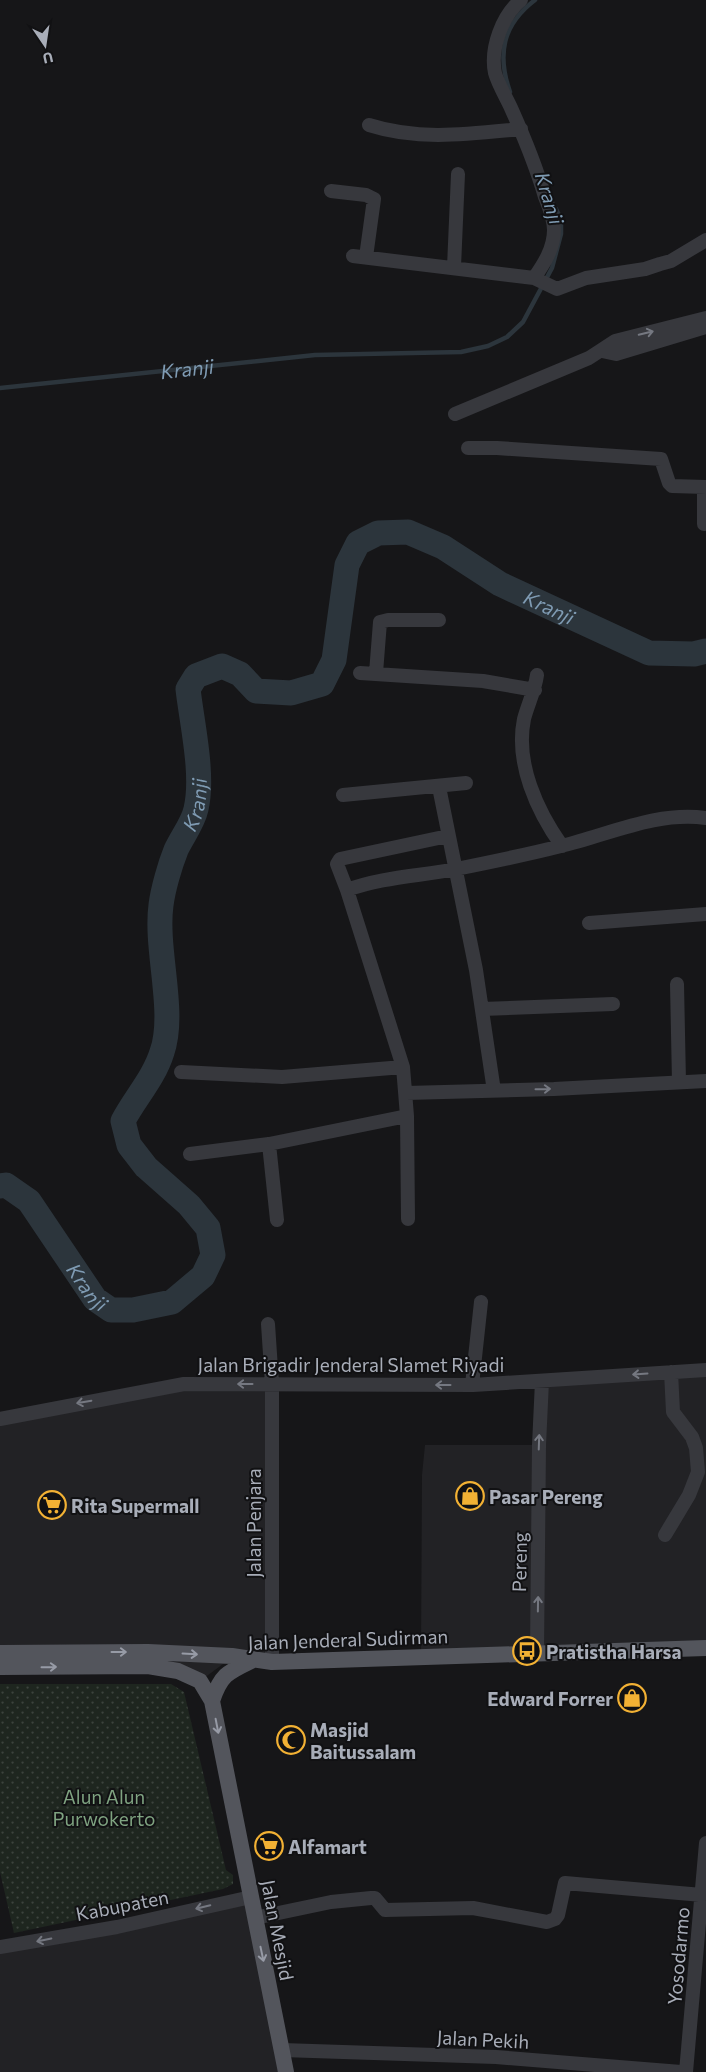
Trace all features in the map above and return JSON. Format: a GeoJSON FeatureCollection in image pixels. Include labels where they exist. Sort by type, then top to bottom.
{"type":"FeatureCollection","features":[{"type":"Feature","properties":{"kind":"main road","name":"Jalan Jenderal Sudirman"},"geometry":{"type":"LineString","coordinates":[[200,1681],[227,1663],[706,1648]]}},
{"type":"Feature","properties":{"kind":"main road"},"geometry":{"type":"LineString","coordinates":[[0,1653],[148,1652],[232,1656],[250,1662]]}},
{"type":"Feature","properties":{"kind":"main road"},"geometry":{"type":"LineString","coordinates":[[212,1701],[222,1677],[230,1671],[250,1662]]}},
{"type":"Feature","properties":{"kind":"main road"},"geometry":{"type":"LineString","coordinates":[[0,1667],[148,1666],[178,1671],[200,1681]]}},
{"type":"Feature","properties":{"kind":"main road","name":"Jalan Mesjid"},"geometry":{"type":"LineString","coordinates":[[200,1681],[212,1701],[286,2072]]}},
{"type":"Feature","properties":{"kind":"street"},"geometry":{"type":"LineString","coordinates":[[520,0],[514,5],[499,32],[495,57],[495,73],[520,128],[540,181],[554,229],[552,243],[540,282]]}},
{"type":"Feature","properties":{"kind":"street"},"geometry":{"type":"LineString","coordinates":[[369,125],[399,133],[441,136],[456,136],[520,128]]}},
{"type":"Feature","properties":{"kind":"street"},"geometry":{"type":"LineString","coordinates":[[454,267],[458,174]]}},
{"type":"Feature","properties":{"kind":"street"},"geometry":{"type":"LineString","coordinates":[[331,191],[366,195],[374,199],[359,257],[454,267],[540,282],[557,289],[586,278],[645,269],[672,261],[706,240]]}},
{"type":"Feature","properties":{"kind":"street"},"geometry":{"type":"LineString","coordinates":[[455,414],[602,351],[615,341],[706,318]]}},
{"type":"Feature","properties":{"kind":"street"},"geometry":{"type":"LineString","coordinates":[[602,351],[616,354],[706,327]]}},
{"type":"Feature","properties":{"kind":"street"},"geometry":{"type":"LineString","coordinates":[[468,448],[497,448],[661,459],[668,483],[672,486],[705,487],[704,524]]}},
{"type":"Feature","properties":{"kind":"street"},"geometry":{"type":"LineString","coordinates":[[376,673],[380,622],[388,620],[439,620]]}},
{"type":"Feature","properties":{"kind":"street"},"geometry":{"type":"LineString","coordinates":[[360,672],[483,681],[535,690]]}},
{"type":"Feature","properties":{"kind":"street"},"geometry":{"type":"LineString","coordinates":[[538,675],[535,690],[524,720],[523,754],[534,799],[552,833],[562,846]]}},
{"type":"Feature","properties":{"kind":"street"},"geometry":{"type":"LineString","coordinates":[[342,795],[466,783]]}},
{"type":"Feature","properties":{"kind":"street"},"geometry":{"type":"LineString","coordinates":[[439,787],[476,970],[494,1090]]}},
{"type":"Feature","properties":{"kind":"street"},"geometry":{"type":"LineString","coordinates":[[347,890],[407,877],[455,870],[562,846],[663,818],[706,818]]}},
{"type":"Feature","properties":{"kind":"street"},"geometry":{"type":"LineString","coordinates":[[408,1219],[407,1116],[402,1067],[347,890],[337,864],[340,859],[448,836]]}},
{"type":"Feature","properties":{"kind":"street"},"geometry":{"type":"LineString","coordinates":[[589,923],[706,914]]}},
{"type":"Feature","properties":{"kind":"street"},"geometry":{"type":"LineString","coordinates":[[677,984],[679,1082]]}},
{"type":"Feature","properties":{"kind":"street"},"geometry":{"type":"LineString","coordinates":[[482,1009],[613,1004]]}},
{"type":"Feature","properties":{"kind":"street"},"geometry":{"type":"LineString","coordinates":[[181,1072],[282,1077],[402,1067]]}},
{"type":"Feature","properties":{"kind":"street"},"geometry":{"type":"LineString","coordinates":[[406,1093],[706,1081]]}},
{"type":"Feature","properties":{"kind":"street"},"geometry":{"type":"LineString","coordinates":[[190,1154],[269,1144],[407,1116]]}},
{"type":"Feature","properties":{"kind":"street"},"geometry":{"type":"LineString","coordinates":[[269,1144],[277,1220]]}},
{"type":"Feature","properties":{"kind":"street"},"geometry":{"type":"LineString","coordinates":[[472,1385],[481,1302]]}},
{"type":"Feature","properties":{"kind":"street","name":"Jalan Penjara"},"geometry":{"type":"LineString","coordinates":[[268,1324],[272,1384],[272,1662]]}},
{"type":"Feature","properties":{"kind":"street","name":"Jalan Brigadir Jenderal Slamet Riyadi"},"geometry":{"type":"LineString","coordinates":[[0,1419],[184,1384],[472,1385],[706,1370]]}},
{"type":"Feature","properties":{"kind":"street"},"geometry":{"type":"LineString","coordinates":[[665,1535],[694,1483],[698,1462],[692,1437],[673,1412],[671,1372]]}},
{"type":"Feature","properties":{"kind":"street","name":"Pereng"},"geometry":{"type":"LineString","coordinates":[[537,1653],[539,1445],[542,1381]]}},
{"type":"Feature","properties":{"kind":"street","name":"Yosodarmo"},"geometry":{"type":"LineString","coordinates":[[686,2072],[704,1915],[702,1895],[706,1842]]}},
{"type":"Feature","properties":{"kind":"street"},"geometry":{"type":"LineString","coordinates":[[255,1918],[331,1902],[371,1898],[379,1901],[385,1910],[473,1908],[547,1922],[555,1919],[558,1915],[565,1883],[702,1895]]}},
{"type":"Feature","properties":{"kind":"street","name":"Kabupaten"},"geometry":{"type":"LineString","coordinates":[[0,1947],[117,1927],[251,1897]]}},
{"type":"Feature","properties":{"kind":"street","name":"Jalan Pekih"},"geometry":{"type":"LineString","coordinates":[[282,2050],[496,2057],[681,2072]]}},
{"type":"Feature","properties":{"kind":"shaded area"},"geometry":{"type":"Polygon","coordinates":[[[706,1372],[706,1647],[421,1651],[422,1475],[425,1445],[536,1445],[536,1382],[706,1372]]]}},
{"type":"Feature","properties":{"kind":"shaded area"},"geometry":{"type":"Polygon","coordinates":[[[184,1384],[265,1385],[272,1662],[234,1662],[223,1664],[200,1681],[178,1671],[0,1664],[0,1418],[184,1384]]]}},
{"type":"Feature","properties":{"kind":"shaded area"},"geometry":{"type":"Polygon","coordinates":[[[251,1897],[286,2072],[0,2072],[0,1941],[251,1897]]]}},
{"type":"Feature","properties":{"kind":"green space","name":"Alun Alun Purwokerto"},"geometry":{"type":"Polygon","coordinates":[[[0,1684],[171,1684],[184,1692],[226,1870],[233,1875],[233,1884],[223,1889],[14,1933],[0,1872],[0,1684]]]}},
{"type":"Feature","properties":{"kind":"waterway","name":"Kranji"},"geometry":{"type":"LineString","coordinates":[[510,92],[504,66],[503,53],[505,42],[515,20],[535,0]]}},
{"type":"Feature","properties":{"kind":"waterway","name":"Kranji"},"geometry":{"type":"LineString","coordinates":[[0,388],[315,355],[461,352],[488,346],[507,337],[523,322],[552,268],[561,234],[561,219],[556,209]]}},
{"type":"Feature","properties":{"kind":"waterway","name":"Kranji"},"geometry":{"type":"LineString","coordinates":[[0,1186],[6,1185],[29,1201],[95,1299],[111,1310],[133,1310],[172,1302],[203,1276],[213,1255],[208,1228],[189,1205],[146,1167],[129,1145],[123,1121],[154,1071],[166,1036],[167,1018],[160,923],[161,905],[171,863],[196,809],[199,781],[188,689],[196,676],[222,666],[240,674],[256,691],[291,693],[322,684],[334,660],[347,565],[358,543],[378,533],[408,532],[443,547],[500,584],[649,653],[694,654],[706,651]]}},
{"type":"Feature","properties":{"kind":"place","name":"Pasar Pereng"},"geometry":{"type":"Point","coordinates":[470,1496]}},
{"type":"Feature","properties":{"kind":"place","name":"Rita Supermall"},"geometry":{"type":"Point","coordinates":[52,1505]}},
{"type":"Feature","properties":{"kind":"place","name":"Pratistha Harsa"},"geometry":{"type":"Point","coordinates":[527,1651]}},
{"type":"Feature","properties":{"kind":"place","name":"Edward Forrer"},"geometry":{"type":"Point","coordinates":[632,1698]}},
{"type":"Feature","properties":{"kind":"place","name":"Masjid Baitussalam"},"geometry":{"type":"Point","coordinates":[291,1740]}},
{"type":"Feature","properties":{"kind":"place","name":"Alfamart"},"geometry":{"type":"Point","coordinates":[269,1846]}}]}
